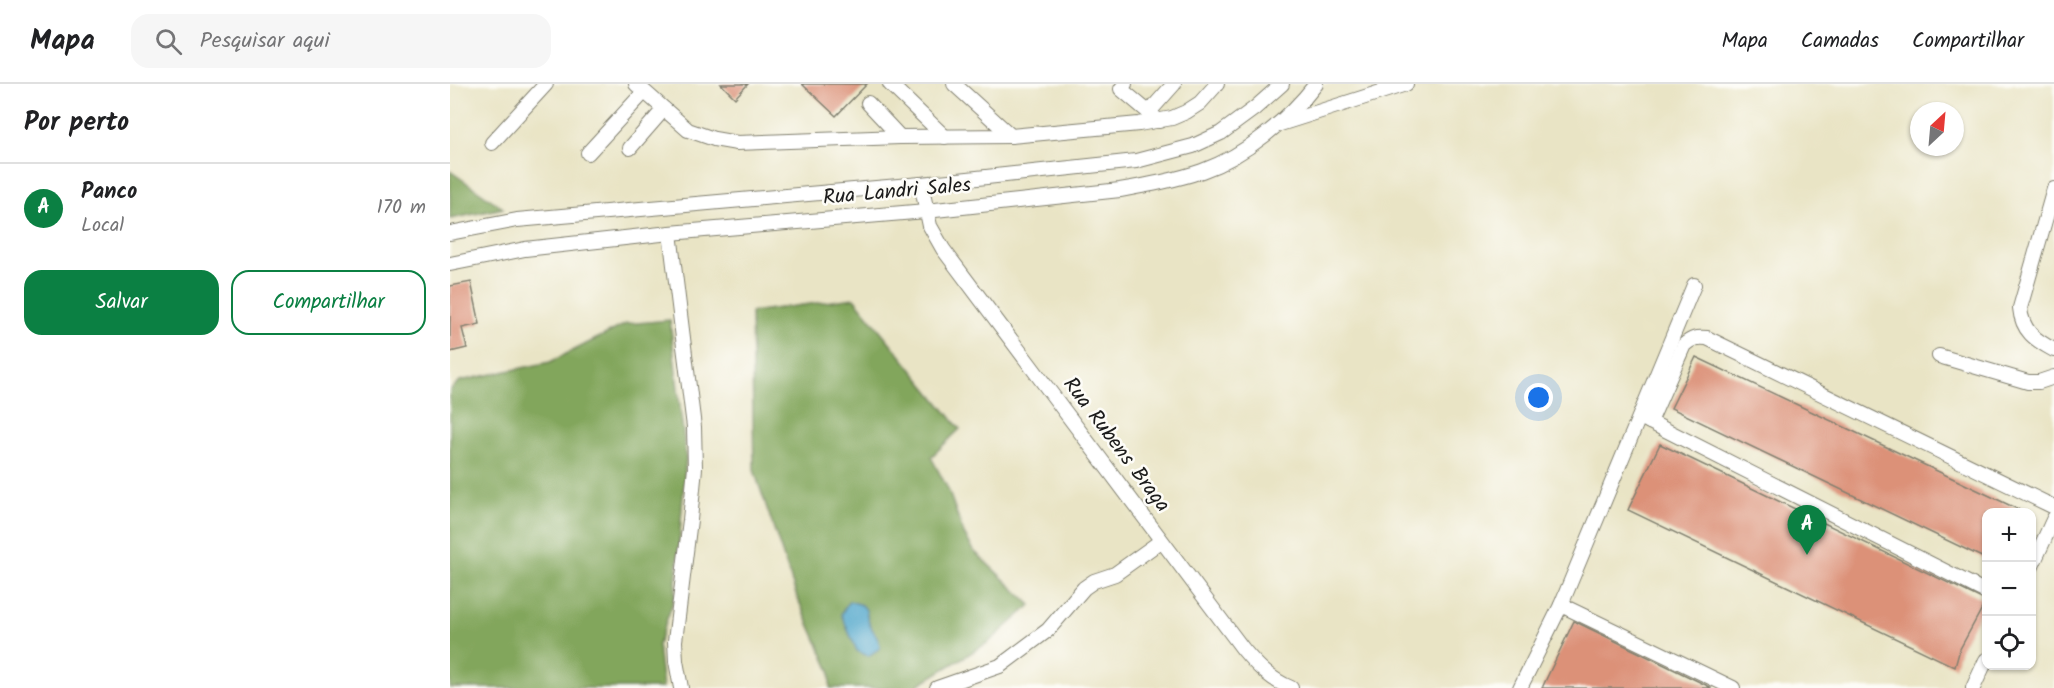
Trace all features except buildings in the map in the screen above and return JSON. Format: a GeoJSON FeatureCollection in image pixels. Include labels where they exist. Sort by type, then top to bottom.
{"type":"FeatureCollection","features":[{"type":"Feature","properties":{"kind":"street"},"geometry":{"type":"LineString","coordinates":[[492,143],[546,84]]}},
{"type":"Feature","properties":{"kind":"street"},"geometry":{"type":"LineString","coordinates":[[890,84],[945,137]]}},
{"type":"Feature","properties":{"kind":"street"},"geometry":{"type":"LineString","coordinates":[[954,84],[1011,136]]}},
{"type":"Feature","properties":{"kind":"street"},"geometry":{"type":"LineString","coordinates":[[1154,116],[1174,84]]}},
{"type":"Feature","properties":{"kind":"street"},"geometry":{"type":"LineString","coordinates":[[588,153],[640,88],[688,129],[714,139],[737,143],[900,137],[1011,136],[1186,112],[1200,103],[1217,84]]}},
{"type":"Feature","properties":{"kind":"street","name":"Rua Landri Sales"},"geometry":{"type":"LineString","coordinates":[[450,233],[517,220],[921,184],[1136,161],[1193,146],[1221,133],[1256,108],[1282,84]]}},
{"type":"Feature","properties":{"kind":"street","name":"Rua Landri Sales"},"geometry":{"type":"LineString","coordinates":[[450,264],[525,249],[670,233],[926,211],[1120,190],[1174,179],[1203,171],[1245,149],[1275,126],[1316,84]]}},
{"type":"Feature","properties":{"kind":"street"},"geometry":{"type":"LineString","coordinates":[[1275,126],[1406,84]]}},
{"type":"Feature","properties":{"kind":"street"},"geometry":{"type":"LineString","coordinates":[[1120,86],[1154,116]]}},
{"type":"Feature","properties":{"kind":"street"},"geometry":{"type":"LineString","coordinates":[[868,103],[900,137]]}},
{"type":"Feature","properties":{"kind":"street"},"geometry":{"type":"LineString","coordinates":[[630,148],[664,110]]}},
{"type":"Feature","properties":{"kind":"street","name":"Rua Rubens Braga"},"geometry":{"type":"LineString","coordinates":[[921,184],[930,226],[943,249],[1161,541],[1260,669],[1271,678],[1291,688]]}},
{"type":"Feature","properties":{"kind":"street"},"geometry":{"type":"LineString","coordinates":[[2054,189],[2020,308],[2021,319],[2026,330],[2036,340],[2054,350]]}},
{"type":"Feature","properties":{"kind":"street"},"geometry":{"type":"LineString","coordinates":[[670,233],[694,427],[690,520],[675,641],[681,688]]}},
{"type":"Feature","properties":{"kind":"street"},"geometry":{"type":"LineString","coordinates":[[1645,420],[1694,285]]}},
{"type":"Feature","properties":{"kind":"street"},"geometry":{"type":"LineString","coordinates":[[1520,688],[1561,605],[1645,420],[1684,345],[1698,337],[1707,338],[2054,507]]}},
{"type":"Feature","properties":{"kind":"street"},"geometry":{"type":"LineString","coordinates":[[1939,356],[2028,382],[2039,382],[2054,377]]}},
{"type":"Feature","properties":{"kind":"street"},"geometry":{"type":"LineString","coordinates":[[1645,420],[1982,590]]}},
{"type":"Feature","properties":{"kind":"street"},"geometry":{"type":"LineString","coordinates":[[2033,562],[2054,518]]}},
{"type":"Feature","properties":{"kind":"street"},"geometry":{"type":"LineString","coordinates":[[937,688],[1000,666],[1048,630],[1084,588],[1094,581],[1115,574],[1161,541]]}},
{"type":"Feature","properties":{"kind":"street"},"geometry":{"type":"LineString","coordinates":[[1561,605],[1733,688]]}},
{"type":"Feature","properties":{"kind":"street"},"geometry":{"type":"LineString","coordinates":[[1973,688],[1982,669]]}},
{"type":"Feature","properties":{"kind":"green space"},"geometry":{"type":"Polygon","coordinates":[[[450,171],[503,208],[450,219],[450,171]]]}},
{"type":"Feature","properties":{"kind":"green space"},"geometry":{"type":"Polygon","coordinates":[[[854,298],[960,429],[931,457],[948,489],[964,534],[974,551],[1031,605],[989,642],[913,688],[830,688],[830,671],[797,597],[754,470],[751,312],[854,298]]]}},
{"type":"Feature","properties":{"kind":"green space"},"geometry":{"type":"Polygon","coordinates":[[[670,320],[686,458],[675,596],[658,645],[663,688],[450,688],[450,390],[460,381],[550,362],[626,324],[670,320]]]}},
{"type":"Feature","properties":{"kind":"water"},"geometry":{"type":"Polygon","coordinates":[[[849,601],[865,608],[869,624],[879,641],[880,648],[868,656],[857,651],[841,614],[849,601]]]}},
{"type":"Feature","properties":{"kind":"place","name":"Panco"},"geometry":{"type":"Point","coordinates":[1807,555]}}]}
